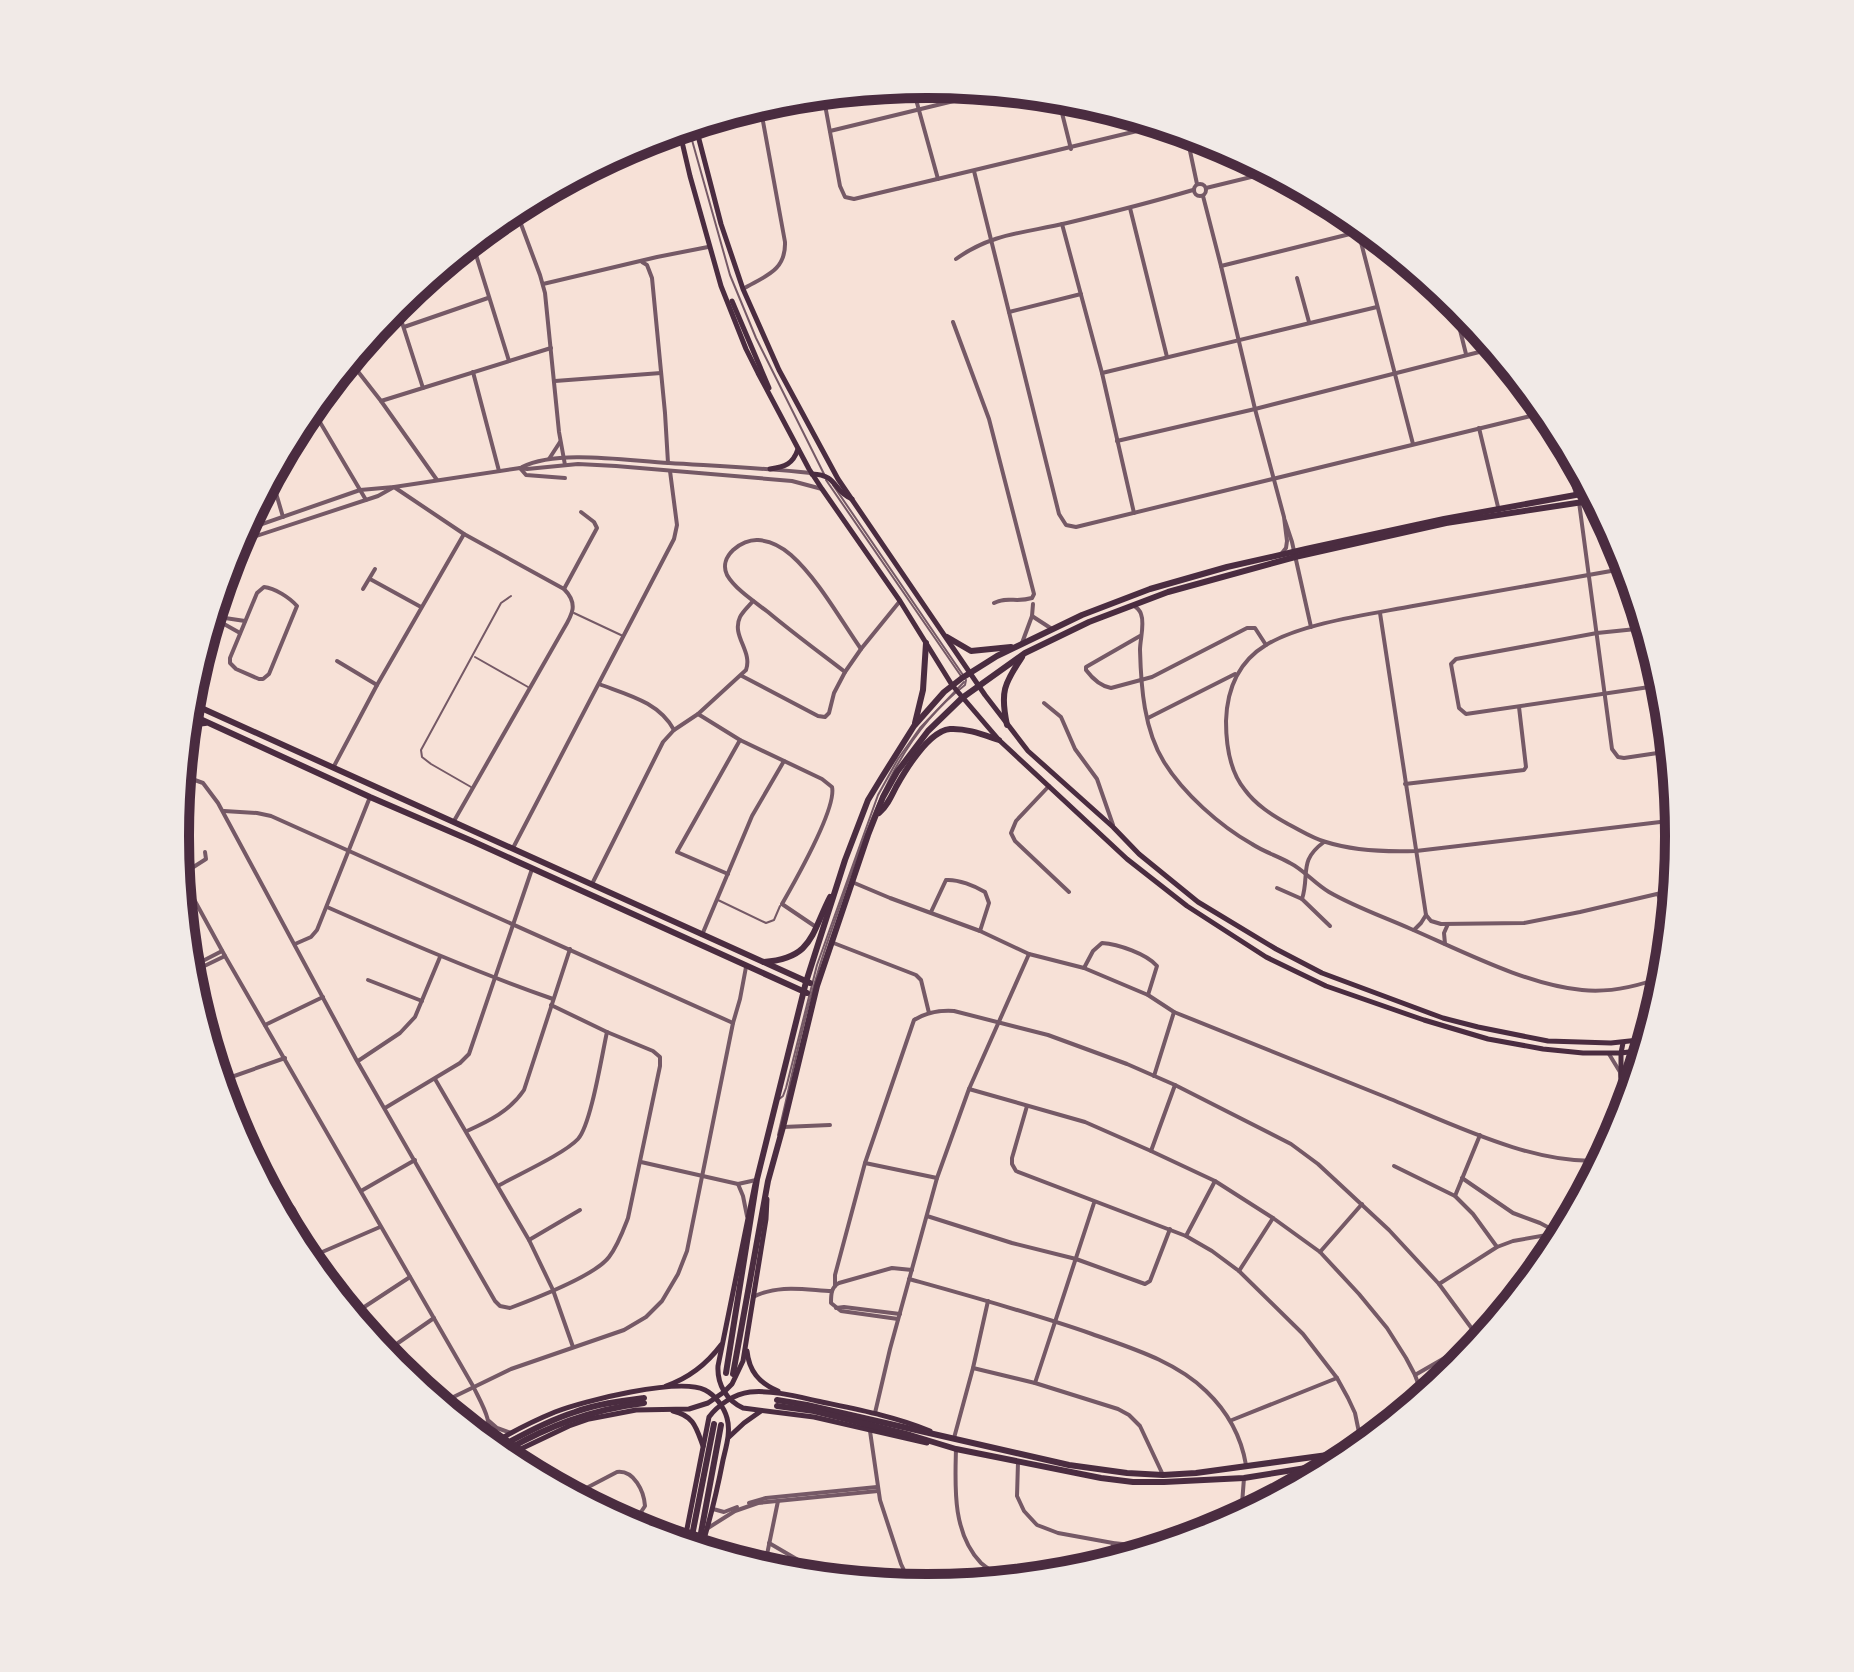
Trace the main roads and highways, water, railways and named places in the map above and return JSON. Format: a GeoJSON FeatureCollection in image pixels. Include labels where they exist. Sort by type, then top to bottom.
{"type":"FeatureCollection","features":[{"type":"Feature","properties":{"kind":"main road"},"geometry":{"type":"LineString","coordinates":[[698,135],[721,224],[743,289],[779,370],[830,466],[947,637],[965,676],[978,685],[1028,751],[1139,854],[1198,902],[1322,973],[1410,1007],[1478,1027],[1548,1041],[1587,1044],[1636,1041]]}},
{"type":"Feature","properties":{"kind":"main road"},"geometry":{"type":"LineString","coordinates":[[682,140],[708,247],[726,301],[746,349],[798,448],[812,474],[900,601],[957,691],[999,740],[1127,859],[1187,906],[1266,957],[1326,986],[1488,1039],[1583,1053],[1632,1052]]}},
{"type":"Feature","properties":{"kind":"main road"},"geometry":{"type":"LineString","coordinates":[[732,301],[772,397]]}},
{"type":"Feature","properties":{"kind":"main road"},"geometry":{"type":"LineString","coordinates":[[770,469],[787,466],[798,448]]}},
{"type":"Feature","properties":{"kind":"main road"},"geometry":{"type":"LineString","coordinates":[[812,474],[824,475],[845,496],[853,499]]}},
{"type":"Feature","properties":{"kind":"main road"},"geometry":{"type":"LineString","coordinates":[[1578,499],[1582,497]]}},
{"type":"Feature","properties":{"kind":"main road"},"geometry":{"type":"LineString","coordinates":[[914,726],[957,691],[978,685],[1025,653],[1133,605],[1294,555],[1444,519],[1583,499]]}},
{"type":"Feature","properties":{"kind":"main road"},"geometry":{"type":"LineString","coordinates":[[837,883],[812,984],[783,1127],[768,1181],[730,1373],[757,1179],[776,1101],[812,984],[831,942],[876,815],[897,772],[965,676],[1020,644],[1150,589],[1281,554],[1294,555]]}},
{"type":"Feature","properties":{"kind":"main road"},"geometry":{"type":"LineString","coordinates":[[947,637],[971,651],[1020,644]]}},
{"type":"Feature","properties":{"kind":"main road"},"geometry":{"type":"LineString","coordinates":[[764,962],[785,960],[808,943],[837,883],[868,800],[914,726],[923,690],[926,643]]}},
{"type":"Feature","properties":{"kind":"main road"},"geometry":{"type":"LineString","coordinates":[[1007,725],[1003,698],[1005,687],[1025,653]]}},
{"type":"Feature","properties":{"kind":"main road"},"geometry":{"type":"LineString","coordinates":[[202,707],[812,984]]}},
{"type":"Feature","properties":{"kind":"main road"},"geometry":{"type":"LineString","coordinates":[[198,719],[810,994]]}},
{"type":"Feature","properties":{"kind":"main road"},"geometry":{"type":"LineString","coordinates":[[198,724],[206,723]]}},
{"type":"Feature","properties":{"kind":"main road"},"geometry":{"type":"LineString","coordinates":[[876,815],[937,733],[958,729],[999,740]]}},
{"type":"Feature","properties":{"kind":"main road"},"geometry":{"type":"LineString","coordinates":[[1621,1077],[1624,1042]]}},
{"type":"Feature","properties":{"kind":"main road"},"geometry":{"type":"LineString","coordinates":[[757,1179],[752,1191],[717,1372],[724,1392],[743,1408],[814,1417],[1018,1462],[1133,1482],[1244,1478],[1308,1468]]}},
{"type":"Feature","properties":{"kind":"main road"},"geometry":{"type":"LineString","coordinates":[[516,1450],[589,1419],[624,1411],[703,1406],[732,1384],[743,1361],[766,1219],[768,1181]]}},
{"type":"Feature","properties":{"kind":"main road"},"geometry":{"type":"LineString","coordinates":[[747,1338],[748,1362],[753,1372],[768,1387],[788,1395]]}},
{"type":"Feature","properties":{"kind":"main road"},"geometry":{"type":"LineString","coordinates":[[656,1389],[692,1374],[707,1362],[724,1341]]}},
{"type":"Feature","properties":{"kind":"main road"},"geometry":{"type":"LineString","coordinates":[[501,1438],[551,1413],[607,1396],[656,1389],[705,1390],[722,1405],[728,1423],[728,1437],[713,1509],[702,1539]]}},
{"type":"Feature","properties":{"kind":"main road"},"geometry":{"type":"LineString","coordinates":[[687,1534],[709,1417],[739,1394],[788,1395],[875,1413],[942,1436]]}},
{"type":"Feature","properties":{"kind":"main road"},"geometry":{"type":"LineString","coordinates":[[508,1443],[576,1411],[618,1402],[644,1401],[575,1417],[515,1448]]}},
{"type":"Feature","properties":{"kind":"main road"},"geometry":{"type":"LineString","coordinates":[[952,1448],[777,1403],[807,1405],[1069,1465],[1127,1473],[1163,1475],[1247,1468],[1328,1455]]}},
{"type":"Feature","properties":{"kind":"main road"},"geometry":{"type":"LineString","coordinates":[[665,1408],[683,1413],[691,1419],[704,1447]]}},
{"type":"Feature","properties":{"kind":"main road"},"geometry":{"type":"LineString","coordinates":[[728,1437],[761,1411]]}},
{"type":"Feature","properties":{"kind":"main road"},"geometry":{"type":"LineString","coordinates":[[699,1538],[718,1424]]}}]}
